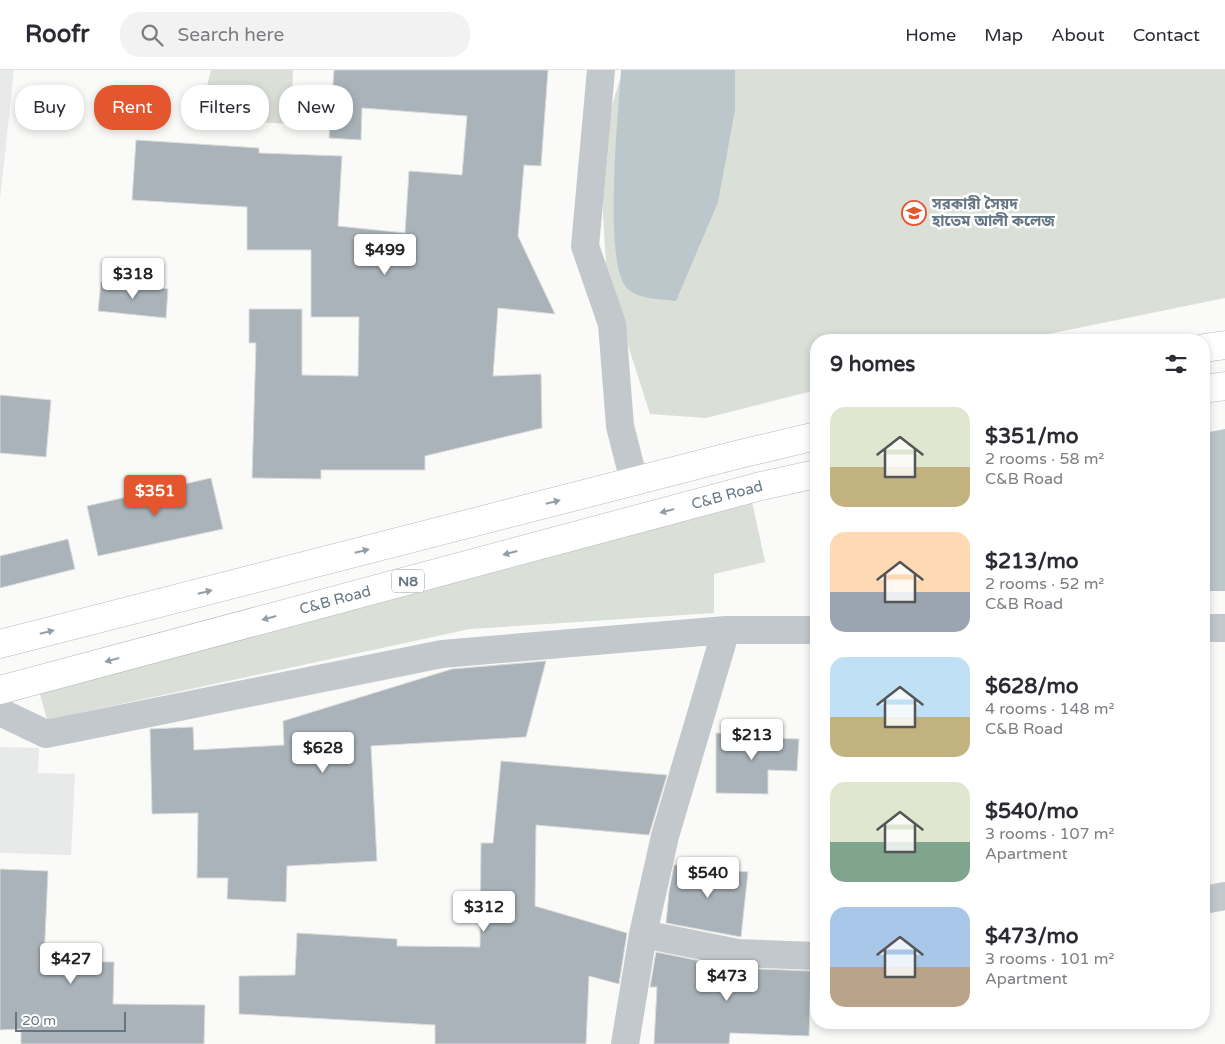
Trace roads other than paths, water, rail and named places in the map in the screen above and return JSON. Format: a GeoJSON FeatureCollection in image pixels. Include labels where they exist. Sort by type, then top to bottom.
{"type":"FeatureCollection","features":[{"type":"Feature","properties":{"kind":"highway"},"geometry":{"type":"LineString","coordinates":[[1210,347],[1225,345]]}},
{"type":"Feature","properties":{"kind":"highway"},"geometry":{"type":"LineString","coordinates":[[1210,388],[1225,386]]}},
{"type":"Feature","properties":{"kind":"highway"},"geometry":{"type":"LineString","coordinates":[[0,644],[810,437]]}},
{"type":"Feature","properties":{"kind":"highway","name":"C&B Road"},"geometry":{"type":"LineString","coordinates":[[0,690],[761,486],[810,475]]}},
{"type":"Feature","properties":{"kind":"street"},"geometry":{"type":"LineString","coordinates":[[601,70],[585,246],[612,324],[620,426],[634,481]]}},
{"type":"Feature","properties":{"kind":"street"},"geometry":{"type":"LineString","coordinates":[[1210,628],[1225,628]]}},
{"type":"Feature","properties":{"kind":"street"},"geometry":{"type":"LineString","coordinates":[[0,712],[46,734],[442,654],[726,630],[810,630]]}},
{"type":"Feature","properties":{"kind":"street"},"geometry":{"type":"LineString","coordinates":[[625,1044],[643,934],[665,836],[726,630]]}},
{"type":"Feature","properties":{"kind":"street"},"geometry":{"type":"LineString","coordinates":[[1210,899],[1225,896]]}},
{"type":"Feature","properties":{"kind":"street"},"geometry":{"type":"LineString","coordinates":[[643,934],[738,953],[810,956]]}},
{"type":"Feature","properties":{"kind":"place","name":"সরকারী সৈয়দ হাতেম আলী কলেজ"},"geometry":{"type":"Point","coordinates":[914,213]}}]}
